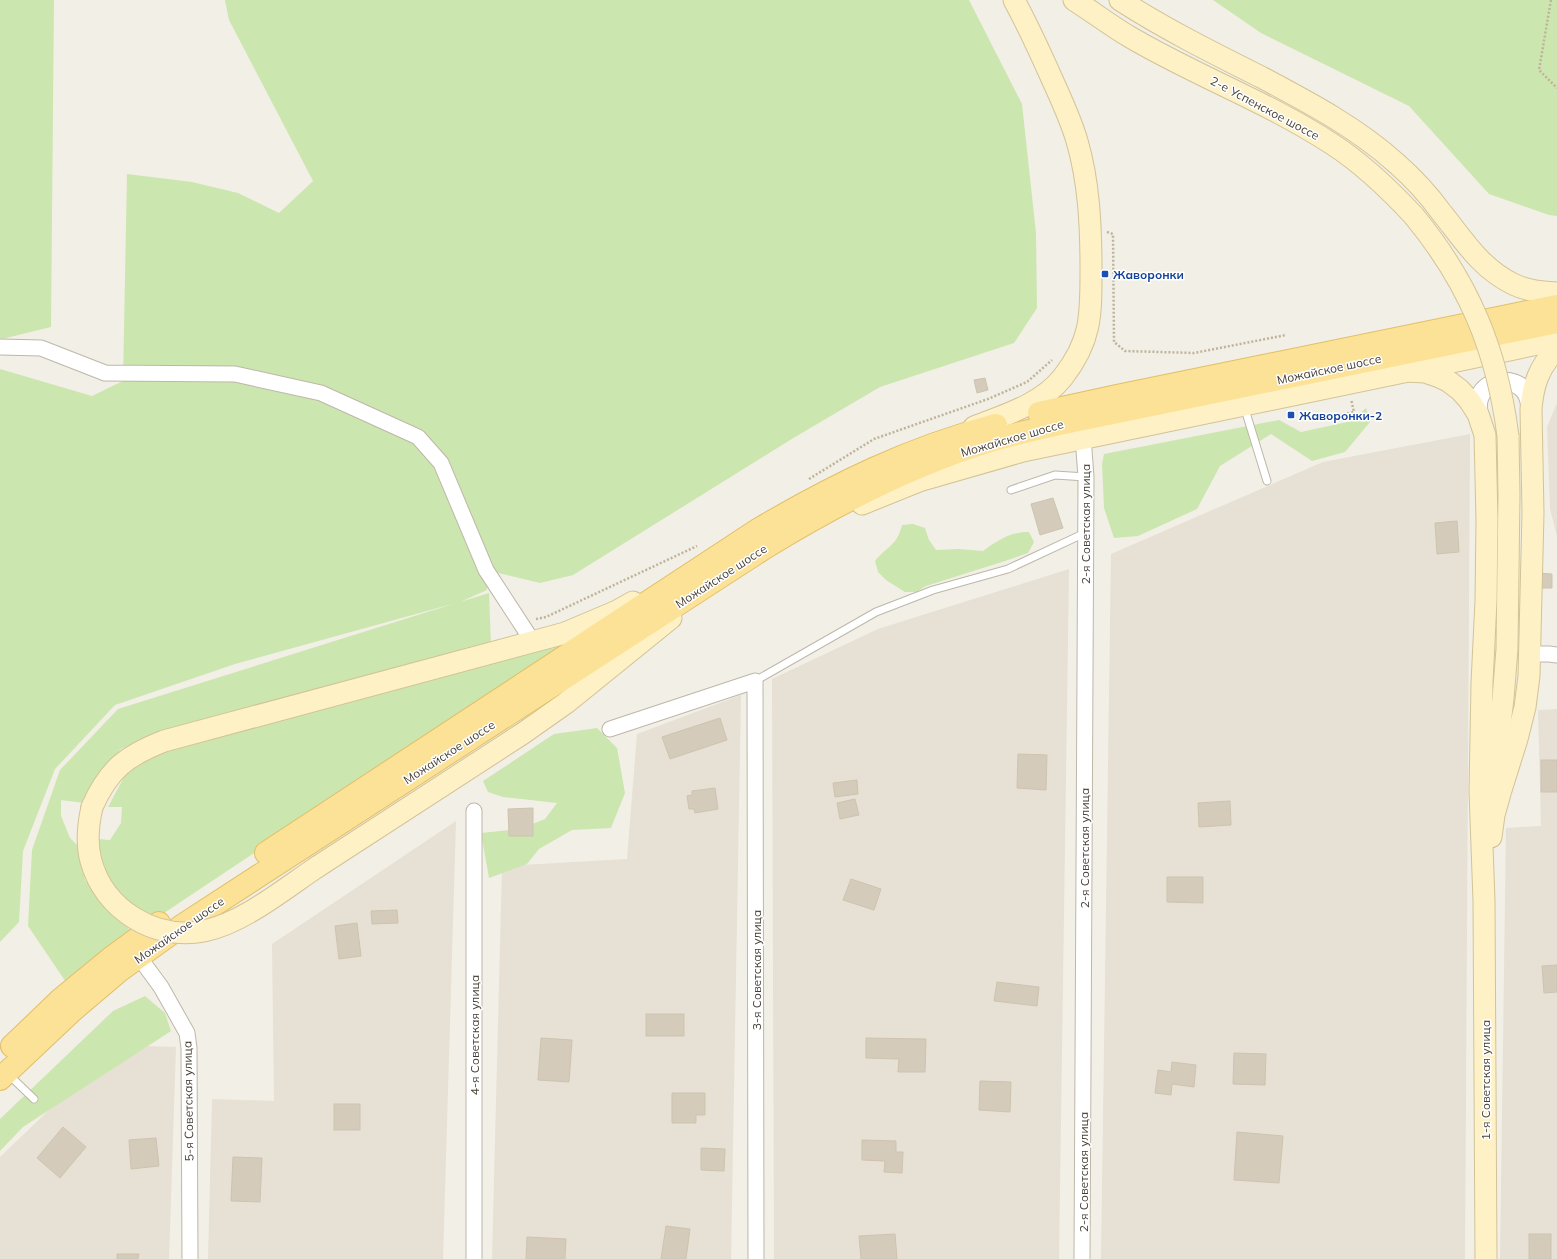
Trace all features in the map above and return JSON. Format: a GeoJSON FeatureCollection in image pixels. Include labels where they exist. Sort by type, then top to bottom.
{"type":"FeatureCollection","features":[{"type":"Feature","properties":{"kind":"main road"},"geometry":{"type":"LineString","coordinates":[[938,442],[1012,412],[1036,400],[1049,391],[1063,378],[1077,356],[1087,334],[1091,310],[1091,249],[1085,177],[1077,140],[1060,97],[1030,30],[1014,0]]}},
{"type":"Feature","properties":{"kind":"main road","name":"2-е Успенское шоссе"},"geometry":{"type":"LineString","coordinates":[[1074,0],[1130,37],[1295,122],[1332,144],[1357,162],[1388,189],[1430,235],[1449,263],[1474,308],[1500,384],[1508,436],[1510,495],[1507,649],[1487,858]]}},
{"type":"Feature","properties":{"kind":"main road","name":"2-е Успенское шоссе"},"geometry":{"type":"LineString","coordinates":[[1085,0],[1103,18]]}},
{"type":"Feature","properties":{"kind":"main road"},"geometry":{"type":"LineString","coordinates":[[1120,0],[1148,18],[1330,114],[1369,140],[1396,163],[1441,211],[1473,254],[1483,264],[1496,274],[1514,284],[1533,291],[1557,293]]}},
{"type":"Feature","properties":{"kind":"main road","name":"Можайское шоссе"},"geometry":{"type":"LineString","coordinates":[[2,1070],[61,999],[111,958],[174,913],[713,559],[783,515],[853,477],[898,457],[938,442],[1055,409],[1557,306]]}},
{"type":"Feature","properties":{"kind":"main road","name":"Можайское шоссе"},"geometry":{"type":"LineString","coordinates":[[2,1070],[138,957],[713,559],[766,547],[817,516],[867,490],[945,457],[994,440],[1059,424],[1557,322]]}},
{"type":"Feature","properties":{"kind":"main road"},"geometry":{"type":"LineString","coordinates":[[766,547],[881,496],[919,481],[1023,451],[1083,437],[1557,340]]}},
{"type":"Feature","properties":{"kind":"main road"},"geometry":{"type":"LineString","coordinates":[[1484,901],[1487,858],[1494,815],[1517,739],[1525,707],[1529,676],[1533,514],[1532,392],[1541,368],[1557,349]]}},
{"type":"Feature","properties":{"kind":"main road"},"geometry":{"type":"LineString","coordinates":[[1406,371],[1425,372],[1448,381],[1460,390],[1478,414],[1485,435],[1487,520],[1486,601],[1482,683],[1480,791],[1484,901]]}},
{"type":"Feature","properties":{"kind":"main road"},"geometry":{"type":"LineString","coordinates":[[713,559],[566,703],[522,734],[253,910],[227,923],[204,931],[181,933],[160,930],[142,923],[126,914],[111,899],[98,881],[90,861],[88,842],[88,825],[92,807],[100,789],[113,771],[136,754],[164,741],[565,633],[617,611],[713,559]]}},
{"type":"Feature","properties":{"kind":"main road","name":"1-я Советская улица"},"geometry":{"type":"LineString","coordinates":[[1484,901],[1486,1259]]}},
{"type":"Feature","properties":{"kind":"street"},"geometry":{"type":"LineString","coordinates":[[0,347],[41,348],[105,373],[235,374],[321,393],[418,437],[441,462],[486,570],[532,642]]}},
{"type":"Feature","properties":{"kind":"street"},"geometry":{"type":"LineString","coordinates":[[1478,414],[1480,394],[1492,384],[1500,382],[1515,384],[1525,390],[1531,409]]}},
{"type":"Feature","properties":{"kind":"street","name":"2-я Советская улица"},"geometry":{"type":"LineString","coordinates":[[1082,1259],[1086,533],[1086,477],[1083,437]]}},
{"type":"Feature","properties":{"kind":"street"},"geometry":{"type":"LineString","coordinates":[[1530,654],[1557,655]]}},
{"type":"Feature","properties":{"kind":"street"},"geometry":{"type":"LineString","coordinates":[[610,729],[755,680]]}},
{"type":"Feature","properties":{"kind":"street","name":"3-я Советская улица"},"geometry":{"type":"LineString","coordinates":[[755,680],[756,1259]]}},
{"type":"Feature","properties":{"kind":"street","name":"4-я Советская улица"},"geometry":{"type":"LineString","coordinates":[[474,811],[474,1259]]}},
{"type":"Feature","properties":{"kind":"street","name":"5-я Советская улица"},"geometry":{"type":"LineString","coordinates":[[138,957],[161,987],[187,1033],[189,1048],[190,1259]]}},
{"type":"Feature","properties":{"kind":"lane"},"geometry":{"type":"LineString","coordinates":[[1244,404],[1267,481]]}},
{"type":"Feature","properties":{"kind":"lane"},"geometry":{"type":"LineString","coordinates":[[1011,490],[1055,475],[1086,477]]}},
{"type":"Feature","properties":{"kind":"lane"},"geometry":{"type":"LineString","coordinates":[[755,680],[876,612],[934,590],[1008,569],[1086,533]]}},
{"type":"Feature","properties":{"kind":"lane"},"geometry":{"type":"LineString","coordinates":[[2,1070],[34,1099]]}},
{"type":"Feature","properties":{"kind":"path"},"geometry":{"type":"LineString","coordinates":[[1551,0],[1539,70],[1557,88]]}},
{"type":"Feature","properties":{"kind":"path"},"geometry":{"type":"LineString","coordinates":[[1102,230],[1113,234],[1114,342],[1125,350],[1194,353],[1286,335]]}},
{"type":"Feature","properties":{"kind":"path"},"geometry":{"type":"LineString","coordinates":[[808,479],[874,439],[988,399],[1027,382],[1053,359]]}},
{"type":"Feature","properties":{"kind":"path"},"geometry":{"type":"LineString","coordinates":[[1312,420],[1354,412],[1351,398]]}},
{"type":"Feature","properties":{"kind":"path"},"geometry":{"type":"LineString","coordinates":[[521,623],[546,617],[713,559]]}},
{"type":"Feature","properties":{"kind":"shaded area"},"geometry":{"type":"Polygon","coordinates":[[[1557,403],[1557,536],[1550,509],[1547,427],[1557,403]]]}},
{"type":"Feature","properties":{"kind":"shaded area"},"geometry":{"type":"Polygon","coordinates":[[[1470,434],[1465,1259],[1101,1259],[1111,554],[1323,462],[1470,434]]]}},
{"type":"Feature","properties":{"kind":"shaded area"},"geometry":{"type":"Polygon","coordinates":[[[1069,569],[1059,1259],[774,1259],[772,679],[878,629],[1069,569]]]}},
{"type":"Feature","properties":{"kind":"shaded area"},"geometry":{"type":"Polygon","coordinates":[[[741,695],[731,1259],[492,1259],[502,866],[627,859],[637,734],[741,695]]]}},
{"type":"Feature","properties":{"kind":"shaded area"},"geometry":{"type":"Polygon","coordinates":[[[1557,709],[1557,1259],[1500,1259],[1506,828],[1541,826],[1538,710],[1557,709]]]}},
{"type":"Feature","properties":{"kind":"shaded area"},"geometry":{"type":"Polygon","coordinates":[[[456,821],[443,1259],[208,1259],[212,1099],[274,1101],[272,944],[456,821]]]}},
{"type":"Feature","properties":{"kind":"shaded area"},"geometry":{"type":"Polygon","coordinates":[[[117,1045],[176,1047],[169,1259],[0,1259],[0,1157],[117,1045]]]}},
{"type":"Feature","properties":{"kind":"green space"},"geometry":{"type":"Polygon","coordinates":[[[0,0],[54,0],[51,327],[2,339],[0,338],[0,0]]]}},
{"type":"Feature","properties":{"kind":"green space"},"geometry":{"type":"Polygon","coordinates":[[[225,0],[969,0],[1022,104],[1036,233],[1037,308],[1014,343],[880,387],[795,437],[573,575],[540,583],[486,570],[487,590],[460,602],[489,593],[491,644],[158,733],[121,749],[94,780],[84,803],[61,800],[61,816],[70,838],[78,846],[85,880],[100,900],[130,930],[68,985],[28,926],[32,850],[60,770],[118,709],[456,603],[235,664],[115,705],[55,769],[23,851],[19,922],[0,942],[0,369],[92,396],[123,381],[127,174],[192,182],[238,193],[279,213],[313,181],[229,20],[225,0]]]}},
{"type":"Feature","properties":{"kind":"green space"},"geometry":{"type":"Polygon","coordinates":[[[1213,0],[1557,0],[1557,216],[1549,215],[1489,194],[1409,106],[1261,33],[1213,0]]]}},
{"type":"Feature","properties":{"kind":"green space"},"geometry":{"type":"Polygon","coordinates":[[[1366,408],[1370,422],[1345,452],[1312,461],[1271,434],[1220,466],[1197,509],[1138,536],[1114,538],[1104,508],[1102,464],[1104,454],[1279,420],[1301,432],[1352,421],[1366,408]]]}},
{"type":"Feature","properties":{"kind":"green space"},"geometry":{"type":"Polygon","coordinates":[[[913,524],[925,528],[929,540],[936,550],[959,549],[983,551],[1004,537],[1022,532],[1029,532],[1034,542],[1028,553],[926,586],[916,592],[905,592],[886,580],[878,572],[875,561],[894,542],[902,525],[913,524]]]}},
{"type":"Feature","properties":{"kind":"green space"},"geometry":{"type":"Polygon","coordinates":[[[588,631],[158,917],[128,903],[115,889],[103,863],[98,839],[110,840],[121,823],[122,807],[108,807],[130,766],[166,747],[588,631]]]}},
{"type":"Feature","properties":{"kind":"green space"},"geometry":{"type":"Polygon","coordinates":[[[597,728],[617,748],[625,793],[611,828],[572,830],[539,849],[527,864],[489,878],[481,833],[520,829],[545,819],[557,803],[503,797],[488,792],[483,781],[554,734],[597,728]]]}},
{"type":"Feature","properties":{"kind":"green space"},"geometry":{"type":"Polygon","coordinates":[[[145,996],[165,1013],[171,1031],[23,1127],[0,1151],[0,1119],[113,1011],[145,996]]]}},
{"type":"Feature","properties":{"kind":"building"},"geometry":{"type":"Polygon","coordinates":[[[985,378],[988,390],[977,393],[974,380],[985,378]]]}},
{"type":"Feature","properties":{"kind":"building"},"geometry":{"type":"Polygon","coordinates":[[[1053,498],[1063,528],[1040,535],[1031,504],[1053,498]]]}},
{"type":"Feature","properties":{"kind":"building"},"geometry":{"type":"Polygon","coordinates":[[[1457,521],[1459,552],[1437,554],[1435,523],[1457,521]]]}},
{"type":"Feature","properties":{"kind":"building"},"geometry":{"type":"Polygon","coordinates":[[[1538,573],[1552,574],[1552,588],[1537,588],[1538,573]]]}},
{"type":"Feature","properties":{"kind":"building"},"geometry":{"type":"Polygon","coordinates":[[[720,718],[727,740],[670,759],[662,737],[720,718]]]}},
{"type":"Feature","properties":{"kind":"building"},"geometry":{"type":"Polygon","coordinates":[[[1018,754],[1047,755],[1046,790],[1017,788],[1018,754]]]}},
{"type":"Feature","properties":{"kind":"building"},"geometry":{"type":"Polygon","coordinates":[[[1541,760],[1557,760],[1557,792],[1541,792],[1541,760]]]}},
{"type":"Feature","properties":{"kind":"building"},"geometry":{"type":"Polygon","coordinates":[[[857,780],[858,794],[835,797],[833,783],[857,780]]]}},
{"type":"Feature","properties":{"kind":"building"},"geometry":{"type":"Polygon","coordinates":[[[715,788],[718,809],[695,813],[694,809],[689,809],[687,796],[692,795],[692,791],[715,788]]]}},
{"type":"Feature","properties":{"kind":"building"},"geometry":{"type":"Polygon","coordinates":[[[855,799],[859,815],[840,819],[837,803],[855,799]]]}},
{"type":"Feature","properties":{"kind":"building"},"geometry":{"type":"Polygon","coordinates":[[[1230,801],[1231,825],[1199,827],[1198,803],[1230,801]]]}},
{"type":"Feature","properties":{"kind":"building"},"geometry":{"type":"Polygon","coordinates":[[[533,808],[533,836],[509,836],[508,809],[533,808]]]}},
{"type":"Feature","properties":{"kind":"building"},"geometry":{"type":"Polygon","coordinates":[[[1167,877],[1203,877],[1203,903],[1167,902],[1167,877]]]}},
{"type":"Feature","properties":{"kind":"building"},"geometry":{"type":"Polygon","coordinates":[[[851,879],[881,889],[874,910],[843,900],[851,879]]]}},
{"type":"Feature","properties":{"kind":"building"},"geometry":{"type":"Polygon","coordinates":[[[397,910],[398,923],[372,924],[371,911],[397,910]]]}},
{"type":"Feature","properties":{"kind":"building"},"geometry":{"type":"Polygon","coordinates":[[[357,923],[361,956],[339,959],[335,926],[357,923]]]}},
{"type":"Feature","properties":{"kind":"building"},"geometry":{"type":"Polygon","coordinates":[[[1557,965],[1557,992],[1544,993],[1542,966],[1557,965]]]}},
{"type":"Feature","properties":{"kind":"building"},"geometry":{"type":"Polygon","coordinates":[[[997,982],[1039,987],[1037,1006],[994,1001],[997,982]]]}},
{"type":"Feature","properties":{"kind":"building"},"geometry":{"type":"Polygon","coordinates":[[[646,1014],[684,1014],[684,1036],[646,1036],[646,1014]]]}},
{"type":"Feature","properties":{"kind":"building"},"geometry":{"type":"Polygon","coordinates":[[[541,1038],[572,1040],[569,1082],[538,1080],[541,1038]]]}},
{"type":"Feature","properties":{"kind":"building"},"geometry":{"type":"Polygon","coordinates":[[[866,1038],[926,1039],[925,1072],[898,1072],[899,1059],[866,1058],[866,1038]]]}},
{"type":"Feature","properties":{"kind":"building"},"geometry":{"type":"Polygon","coordinates":[[[1234,1053],[1266,1054],[1265,1085],[1233,1084],[1234,1053]]]}},
{"type":"Feature","properties":{"kind":"building"},"geometry":{"type":"Polygon","coordinates":[[[1172,1062],[1196,1065],[1194,1087],[1172,1084],[1171,1095],[1155,1093],[1158,1070],[1171,1072],[1172,1062]]]}},
{"type":"Feature","properties":{"kind":"building"},"geometry":{"type":"Polygon","coordinates":[[[980,1081],[1011,1082],[1010,1112],[979,1110],[980,1081]]]}},
{"type":"Feature","properties":{"kind":"building"},"geometry":{"type":"Polygon","coordinates":[[[672,1093],[705,1093],[705,1115],[696,1115],[696,1123],[672,1123],[672,1093]]]}},
{"type":"Feature","properties":{"kind":"building"},"geometry":{"type":"Polygon","coordinates":[[[334,1104],[360,1104],[360,1130],[334,1130],[334,1104]]]}},
{"type":"Feature","properties":{"kind":"building"},"geometry":{"type":"Polygon","coordinates":[[[63,1127],[86,1147],[60,1178],[37,1158],[63,1127]]]}},
{"type":"Feature","properties":{"kind":"building"},"geometry":{"type":"Polygon","coordinates":[[[1237,1132],[1283,1136],[1279,1183],[1234,1180],[1237,1132]]]}},
{"type":"Feature","properties":{"kind":"building"},"geometry":{"type":"Polygon","coordinates":[[[156,1138],[159,1166],[131,1169],[129,1140],[156,1138]]]}},
{"type":"Feature","properties":{"kind":"building"},"geometry":{"type":"Polygon","coordinates":[[[862,1140],[896,1141],[896,1152],[903,1152],[902,1173],[884,1172],[885,1161],[862,1160],[862,1140]]]}},
{"type":"Feature","properties":{"kind":"building"},"geometry":{"type":"Polygon","coordinates":[[[701,1148],[725,1149],[724,1171],[701,1170],[701,1148]]]}},
{"type":"Feature","properties":{"kind":"building"},"geometry":{"type":"Polygon","coordinates":[[[233,1157],[262,1158],[260,1202],[231,1201],[233,1157]]]}},
{"type":"Feature","properties":{"kind":"building"},"geometry":{"type":"Polygon","coordinates":[[[666,1226],[690,1229],[686,1259],[661,1259],[666,1226]]]}},
{"type":"Feature","properties":{"kind":"building"},"geometry":{"type":"Polygon","coordinates":[[[895,1234],[897,1259],[861,1259],[859,1236],[895,1234]]]}},
{"type":"Feature","properties":{"kind":"building"},"geometry":{"type":"Polygon","coordinates":[[[1529,1234],[1551,1234],[1551,1259],[1529,1259],[1529,1234]]]}},
{"type":"Feature","properties":{"kind":"building"},"geometry":{"type":"Polygon","coordinates":[[[527,1237],[566,1239],[565,1259],[526,1259],[527,1237]]]}},
{"type":"Feature","properties":{"kind":"building"},"geometry":{"type":"Polygon","coordinates":[[[117,1254],[139,1254],[138,1259],[117,1259],[117,1254]]]}},
{"type":"Feature","properties":{"kind":"place","name":"Жаворонки"},"geometry":{"type":"Point","coordinates":[1105,274]}},
{"type":"Feature","properties":{"kind":"place","name":"Жаворонки-2"},"geometry":{"type":"Point","coordinates":[1291,415]}}]}
